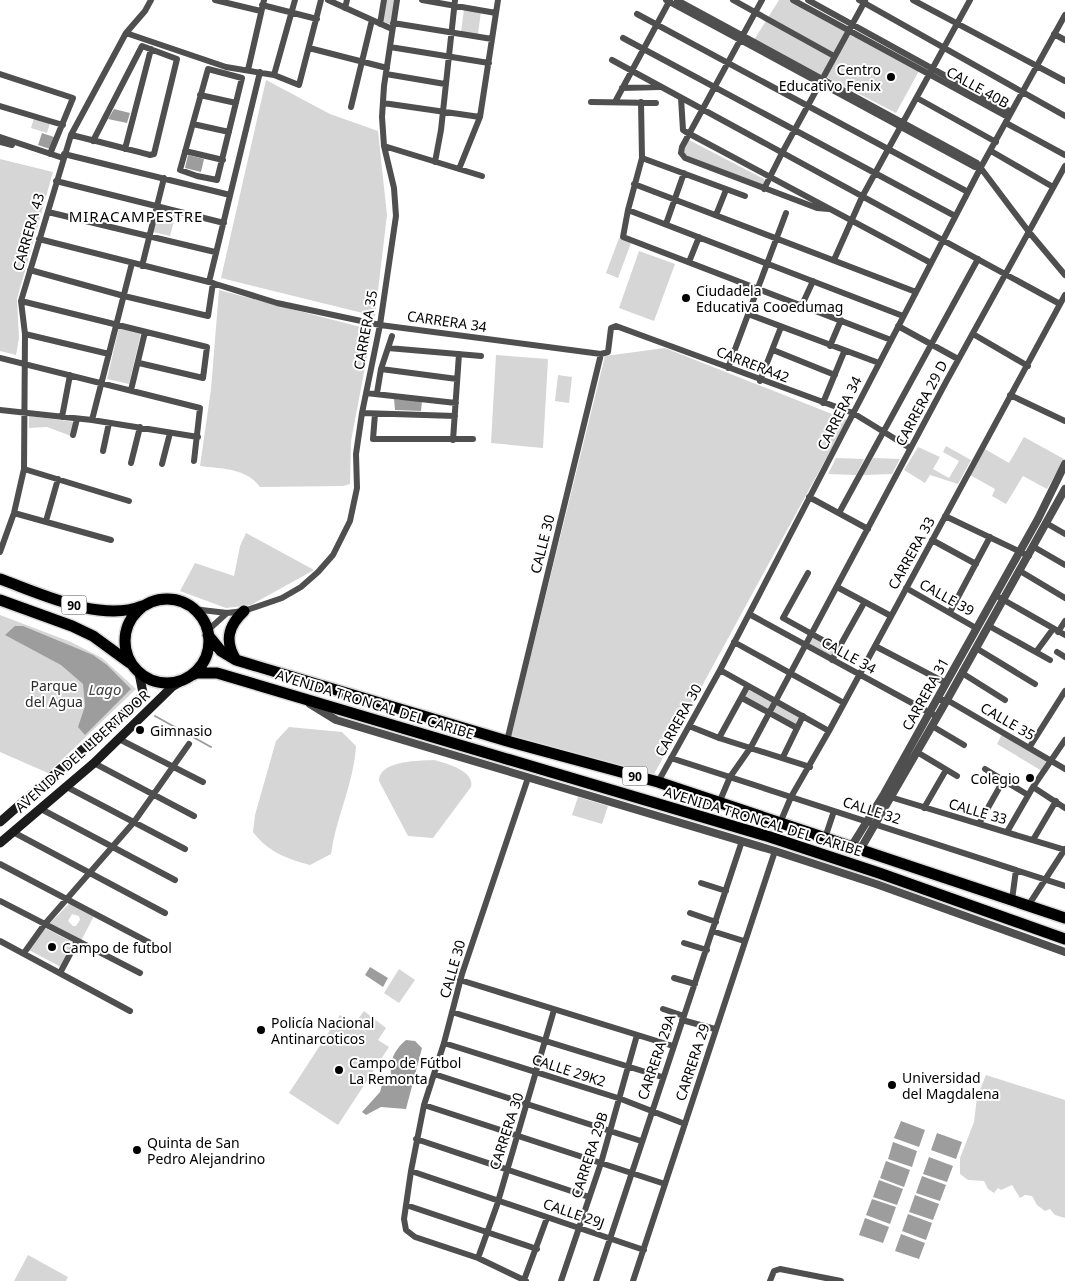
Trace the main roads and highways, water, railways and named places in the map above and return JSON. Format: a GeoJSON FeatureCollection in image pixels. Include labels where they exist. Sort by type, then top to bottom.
{"type":"FeatureCollection","features":[{"type":"Feature","properties":{"kind":"highway","name":"90"},"geometry":{"type":"LineString","coordinates":[[0,578],[86,608],[126,610],[151,603]]}},
{"type":"Feature","properties":{"kind":"highway","name":"90"},"geometry":{"type":"LineString","coordinates":[[0,600],[79,629],[93,636],[131,663]]}},
{"type":"Feature","properties":{"kind":"highway"},"geometry":{"type":"LineString","coordinates":[[167,600],[176,601],[193,609],[204,623],[208,633],[205,659],[186,678],[160,683],[139,673],[131,663],[125,646],[127,628],[136,613],[151,603],[167,600]]}},
{"type":"Feature","properties":{"kind":"highway"},"geometry":{"type":"LineString","coordinates":[[236,660],[231,652],[229,634],[232,625],[244,611]]}},
{"type":"Feature","properties":{"kind":"highway","name":"AVENIDA TRONCAL DEL CARIBE"},"geometry":{"type":"LineString","coordinates":[[208,633],[221,651],[236,660],[507,740],[658,782],[1065,918]]}},
{"type":"Feature","properties":{"kind":"highway","name":"AVENIDA TRONCAL DEL CARIBE"},"geometry":{"type":"LineString","coordinates":[[186,678],[197,673],[217,673],[770,837],[879,873],[1065,939]]}},
{"type":"Feature","properties":{"kind":"main road","name":"AVENIDA DEL LIBERTADOR"},"geometry":{"type":"LineString","coordinates":[[0,822],[139,700],[143,693],[143,684],[139,673]]}},
{"type":"Feature","properties":{"kind":"main road","name":"AVENIDA DEL LIBERTADOR"},"geometry":{"type":"LineString","coordinates":[[0,843],[67,787],[120,739],[172,687],[186,678]]}},
{"type":"Feature","properties":{"kind":"water"},"geometry":{"type":"Polygon","coordinates":[[[114,109],[130,113],[127,123],[108,119],[114,109]]]}},
{"type":"Feature","properties":{"kind":"water"},"geometry":{"type":"Polygon","coordinates":[[[42,133],[54,137],[50,149],[38,145],[42,133]]]}},
{"type":"Feature","properties":{"kind":"water"},"geometry":{"type":"Polygon","coordinates":[[[188,155],[204,159],[201,172],[185,168],[188,155]]]}},
{"type":"Feature","properties":{"kind":"water"},"geometry":{"type":"Polygon","coordinates":[[[394,399],[422,401],[421,411],[395,410],[394,399]]]}},
{"type":"Feature","properties":{"kind":"water","name":"Lago"},"geometry":{"type":"Polygon","coordinates":[[[15,626],[23,626],[93,655],[107,665],[131,689],[85,735],[78,727],[85,706],[83,684],[61,665],[5,635],[15,626]]]}},
{"type":"Feature","properties":{"kind":"water"},"geometry":{"type":"Polygon","coordinates":[[[370,967],[388,978],[383,987],[365,975],[370,967]]]}},
{"type":"Feature","properties":{"kind":"water"},"geometry":{"type":"Polygon","coordinates":[[[406,1040],[415,1041],[422,1048],[406,1109],[381,1107],[366,1115],[362,1112],[380,1092],[383,1081],[391,1074],[391,1064],[394,1056],[406,1040]]]}},
{"type":"Feature","properties":{"kind":"water"},"geometry":{"type":"Polygon","coordinates":[[[901,1121],[925,1130],[919,1147],[894,1138],[901,1121]]]}},
{"type":"Feature","properties":{"kind":"water"},"geometry":{"type":"Polygon","coordinates":[[[937,1133],[962,1142],[956,1159],[931,1150],[937,1133]]]}},
{"type":"Feature","properties":{"kind":"water"},"geometry":{"type":"Polygon","coordinates":[[[893,1142],[917,1151],[912,1167],[888,1159],[893,1142]]]}},
{"type":"Feature","properties":{"kind":"water"},"geometry":{"type":"Polygon","coordinates":[[[929,1157],[953,1166],[947,1182],[923,1174],[929,1157]]]}},
{"type":"Feature","properties":{"kind":"water"},"geometry":{"type":"Polygon","coordinates":[[[886,1161],[910,1170],[904,1187],[880,1178],[886,1161]]]}},
{"type":"Feature","properties":{"kind":"water"},"geometry":{"type":"Polygon","coordinates":[[[922,1176],[946,1185],[940,1201],[916,1193],[922,1176]]]}},
{"type":"Feature","properties":{"kind":"water"},"geometry":{"type":"Polygon","coordinates":[[[879,1180],[903,1189],[897,1205],[873,1197],[879,1180]]]}},
{"type":"Feature","properties":{"kind":"water"},"geometry":{"type":"Polygon","coordinates":[[[915,1195],[939,1204],[933,1220],[909,1212],[915,1195]]]}},
{"type":"Feature","properties":{"kind":"water"},"geometry":{"type":"Polygon","coordinates":[[[872,1199],[896,1207],[890,1224],[866,1215],[872,1199]]]}},
{"type":"Feature","properties":{"kind":"water"},"geometry":{"type":"Polygon","coordinates":[[[908,1214],[932,1223],[926,1240],[902,1231],[908,1214]]]}},
{"type":"Feature","properties":{"kind":"water"},"geometry":{"type":"Polygon","coordinates":[[[865,1218],[889,1227],[883,1243],[859,1235],[865,1218]]]}},
{"type":"Feature","properties":{"kind":"water"},"geometry":{"type":"Polygon","coordinates":[[[901,1234],[925,1243],[919,1259],[895,1251],[901,1234]]]}},
{"type":"Feature","properties":{"kind":"waterway"},"geometry":{"type":"LineString","coordinates":[[155,716],[211,747]]}},
{"type":"Feature","properties":{"kind":"place","name":"Centro Educativo Fenix"},"geometry":{"type":"Point","coordinates":[891,77]}},
{"type":"Feature","properties":{"kind":"place","name":"Ciudadela Educativa Cooedumag"},"geometry":{"type":"Point","coordinates":[686,298]}},
{"type":"Feature","properties":{"kind":"place","name":"Gimnasio"},"geometry":{"type":"Point","coordinates":[140,730]}},
{"type":"Feature","properties":{"kind":"place","name":"Colegio"},"geometry":{"type":"Point","coordinates":[1030,778]}},
{"type":"Feature","properties":{"kind":"place","name":"Campo de futbol"},"geometry":{"type":"Point","coordinates":[52,947]}},
{"type":"Feature","properties":{"kind":"place","name":"Policía Nacional Antinarcoticos"},"geometry":{"type":"Point","coordinates":[261,1030]}},
{"type":"Feature","properties":{"kind":"place","name":"Campo de Fútbol La Remonta"},"geometry":{"type":"Point","coordinates":[339,1070]}},
{"type":"Feature","properties":{"kind":"place","name":"Universidad del Magdalena"},"geometry":{"type":"Point","coordinates":[892,1085]}},
{"type":"Feature","properties":{"kind":"place","name":"Quinta de San Pedro Alejandrino"},"geometry":{"type":"Point","coordinates":[137,1150]}},
{"type":"Feature","properties":{"kind":"district","name":"MIRACAMPESTRE"},"geometry":{"type":"Point","coordinates":[136,216]}},
{"type":"Feature","properties":{"kind":"park label","name":"Parque del Agua"},"geometry":{"type":"Point","coordinates":[54,694]}}]}
